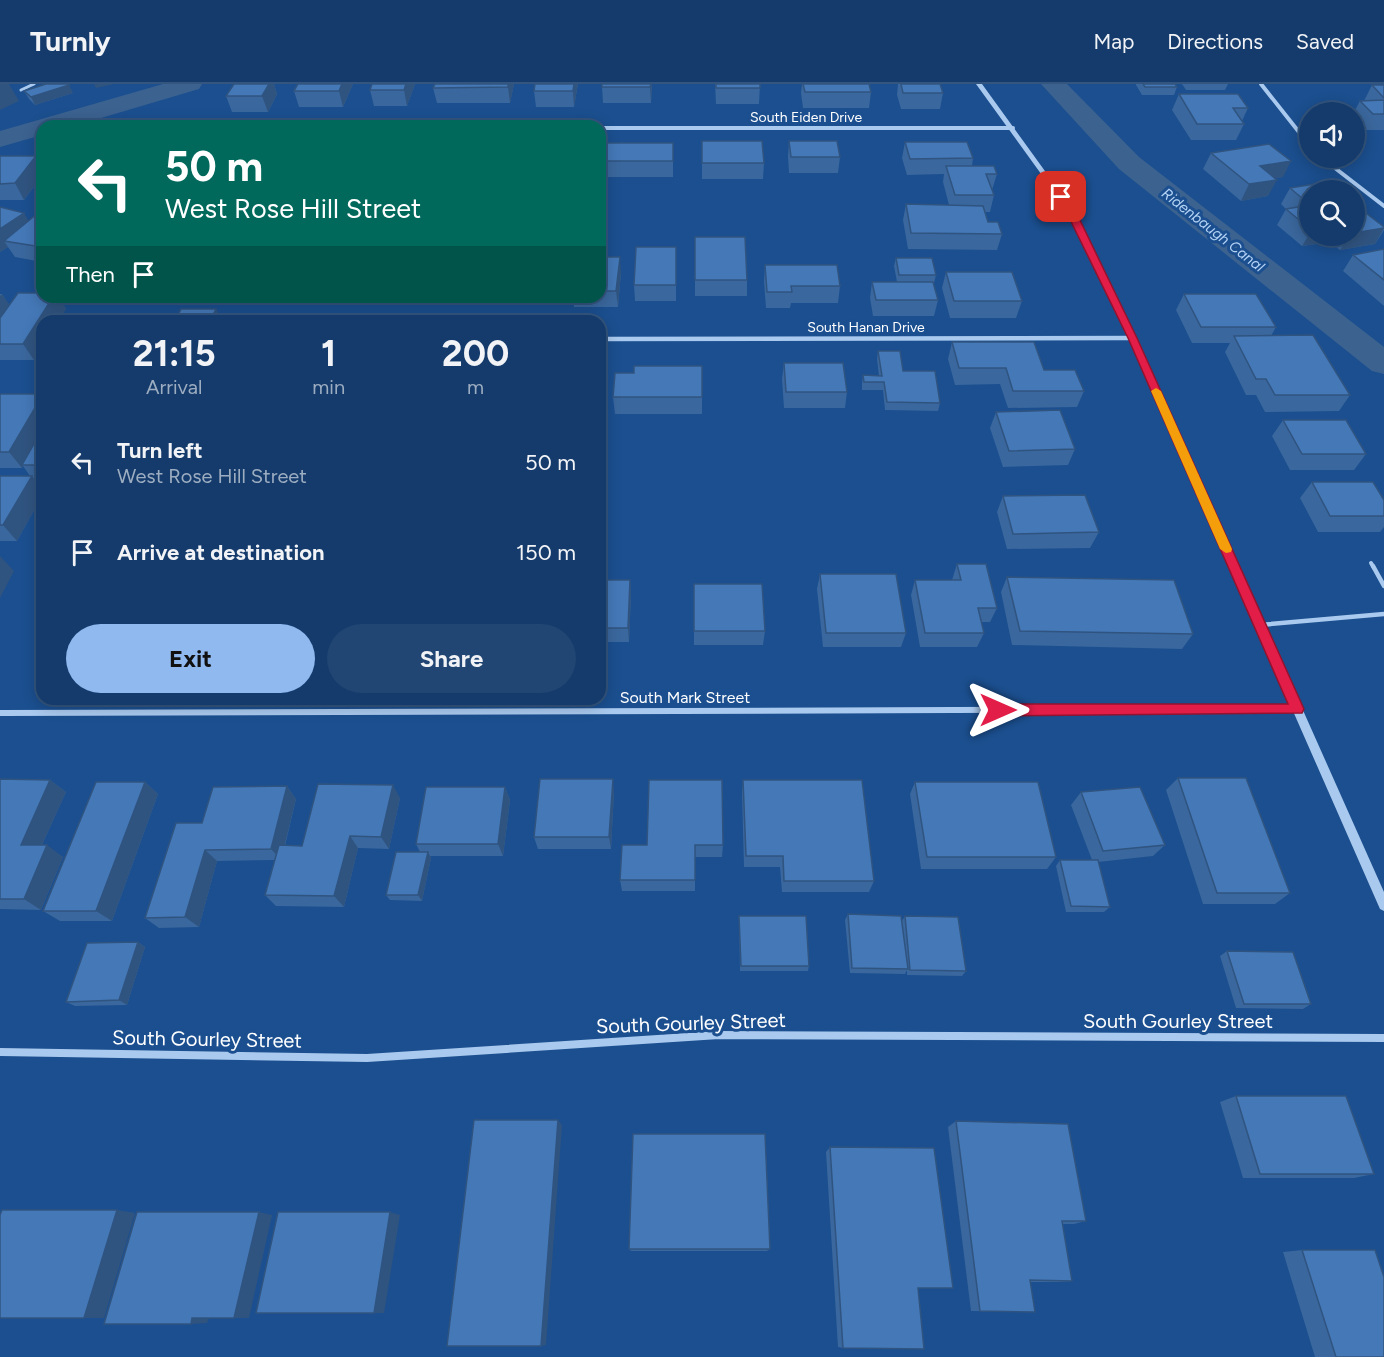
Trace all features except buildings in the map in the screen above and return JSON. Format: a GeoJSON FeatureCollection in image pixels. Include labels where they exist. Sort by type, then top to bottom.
{"type":"FeatureCollection","features":[{"type":"Feature","properties":{"kind":"street"},"geometry":{"type":"LineString","coordinates":[[979,84],[1073,214],[1132,338],[1384,905]]}},
{"type":"Feature","properties":{"kind":"street"},"geometry":{"type":"LineString","coordinates":[[1261,84],[1299,132]]}},
{"type":"Feature","properties":{"kind":"street","name":"South Eiden Drive"},"geometry":{"type":"LineString","coordinates":[[606,128],[1013,128]]}},
{"type":"Feature","properties":{"kind":"street"},"geometry":{"type":"LineString","coordinates":[[1333,168],[1384,206]]}},
{"type":"Feature","properties":{"kind":"street","name":"South Hanan Drive"},"geometry":{"type":"LineString","coordinates":[[606,339],[1132,338]]}},
{"type":"Feature","properties":{"kind":"street","name":"South Mark Street"},"geometry":{"type":"LineString","coordinates":[[1,713],[1298,709]]}},
{"type":"Feature","properties":{"kind":"street","name":"South Gourley Street"},"geometry":{"type":"LineString","coordinates":[[0,1052],[367,1058],[719,1035],[1384,1038]]}},
{"type":"Feature","properties":{"kind":"lane"},"geometry":{"type":"LineString","coordinates":[[21,90],[34,84]]}},
{"type":"Feature","properties":{"kind":"lane"},"geometry":{"type":"LineString","coordinates":[[1371,563],[1384,586]]}},
{"type":"Feature","properties":{"kind":"lane"},"geometry":{"type":"LineString","coordinates":[[1260,625],[1384,614]]}},
{"type":"Feature","properties":{"kind":"waterway"},"geometry":{"type":"LineString","coordinates":[[67,120],[190,84]]}},
{"type":"Feature","properties":{"kind":"waterway","name":"Ridenbaugh Canal"},"geometry":{"type":"LineString","coordinates":[[1053,84],[1129,163],[1384,364]]}},
{"type":"Feature","properties":{"kind":"waterway"},"geometry":{"type":"LineString","coordinates":[[0,139],[36,129]]}},
{"type":"Feature","properties":{"kind":"slow traffic"},"geometry":{"type":"LineString","coordinates":[[1156,391],[1226,549]]}},
{"type":"Feature","properties":{"kind":"route"},"geometry":{"type":"LineString","coordinates":[[998,710],[1298,709],[1132,338],[1073,214],[1061,197]]}}]}
